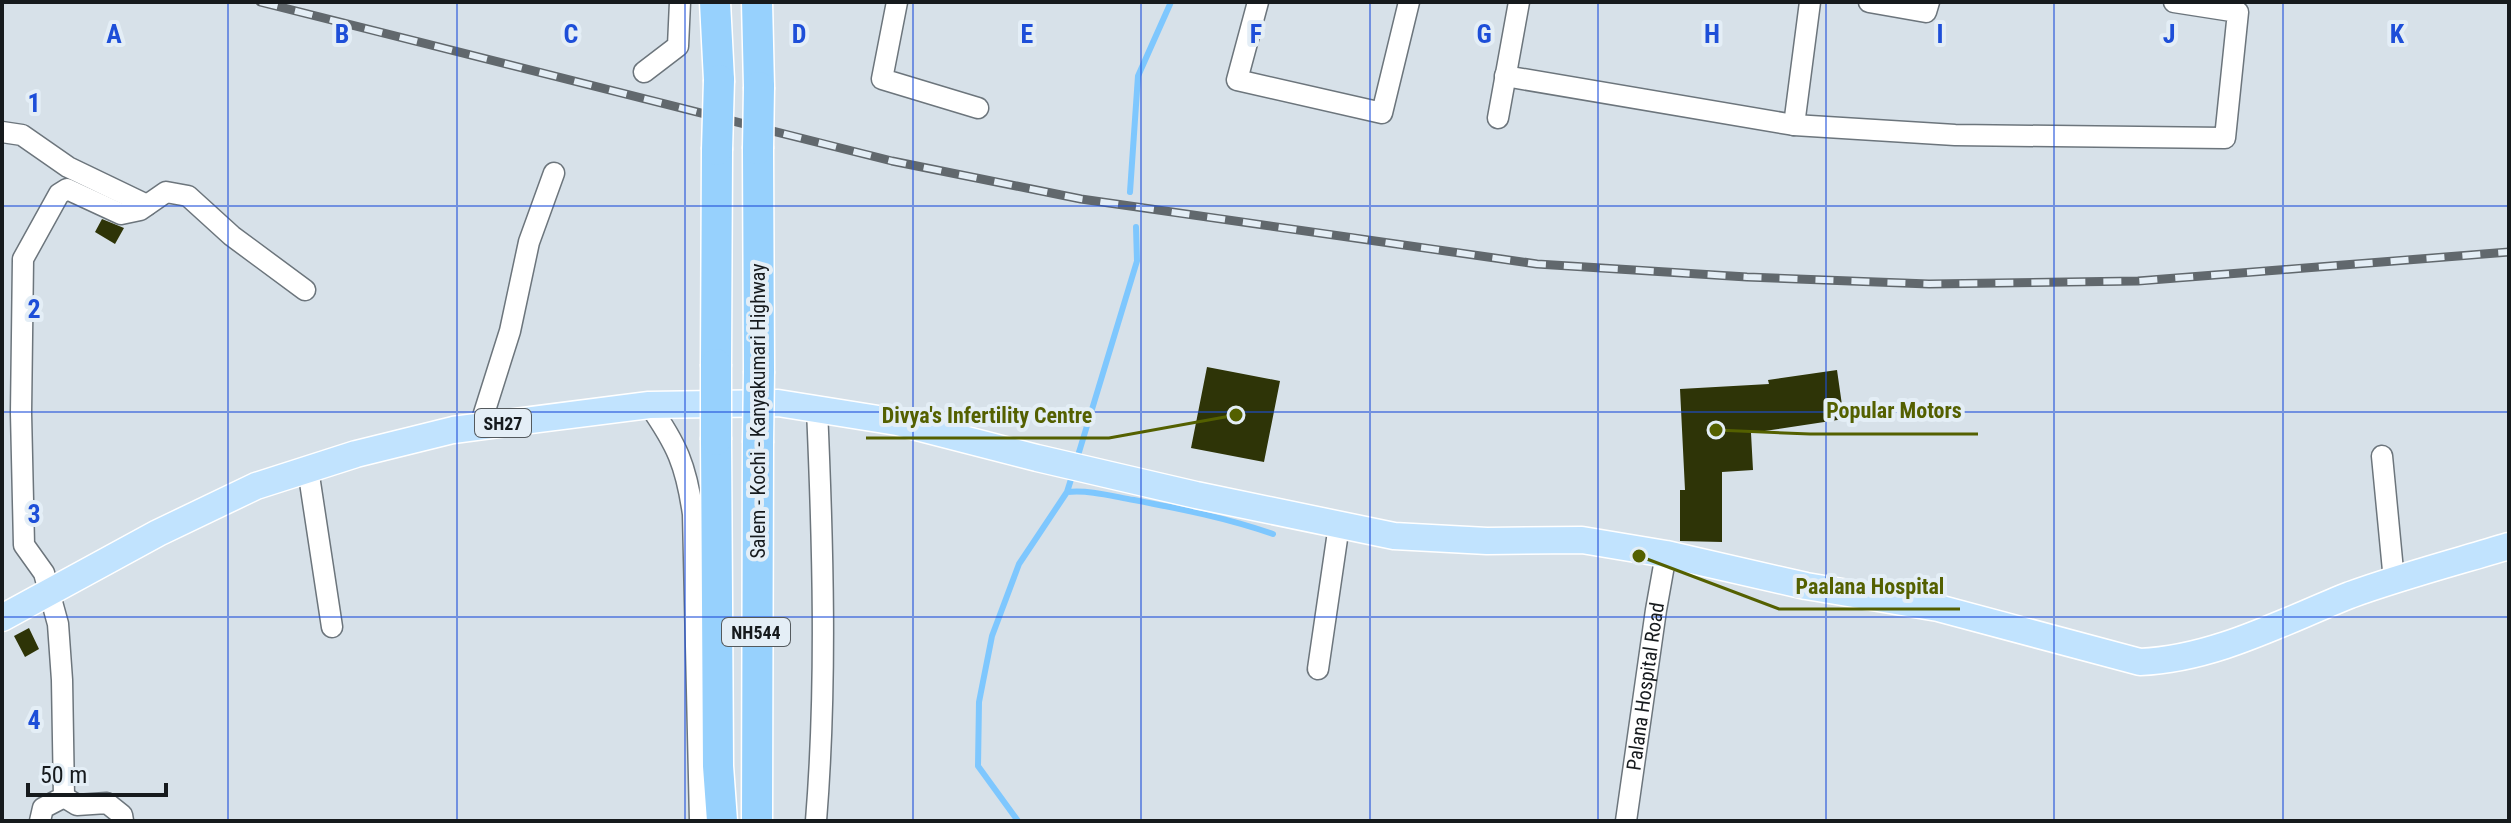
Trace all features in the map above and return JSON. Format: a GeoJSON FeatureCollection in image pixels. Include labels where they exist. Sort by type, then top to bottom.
{"type":"FeatureCollection","features":[{"type":"Feature","properties":{"kind":"highway","name":"Salem - Kochi - Kanyakumari Highway"},"geometry":{"type":"LineString","coordinates":[[715,2],[719,80],[716,364],[718,766],[722,821]]}},
{"type":"Feature","properties":{"kind":"highway","name":"Salem - Kochi - Kanyakumari Highway"},"geometry":{"type":"LineString","coordinates":[[757,2],[757,821]]}},
{"type":"Feature","properties":{"kind":"main road","name":"SH27"},"geometry":{"type":"LineString","coordinates":[[2,618],[172,526],[256,486],[453,430],[649,405],[778,403],[897,422],[1196,495],[1394,536],[1487,541],[1582,540],[1666,554],[1806,586],[1938,608],[2140,662],[2173,660],[2230,644],[2354,594],[2509,546]]}},
{"type":"Feature","properties":{"kind":"street"},"geometry":{"type":"LineString","coordinates":[[644,72],[678,46],[680,2]]}},
{"type":"Feature","properties":{"kind":"street"},"geometry":{"type":"LineString","coordinates":[[897,2],[882,79],[978,108]]}},
{"type":"Feature","properties":{"kind":"street"},"geometry":{"type":"LineString","coordinates":[[1258,2],[1237,80],[1382,113],[1409,2]]}},
{"type":"Feature","properties":{"kind":"street"},"geometry":{"type":"LineString","coordinates":[[1498,118],[1519,2]]}},
{"type":"Feature","properties":{"kind":"street"},"geometry":{"type":"LineString","coordinates":[[1794,125],[1810,2]]}},
{"type":"Feature","properties":{"kind":"street"},"geometry":{"type":"LineString","coordinates":[[1869,2],[1926,12],[1929,2]]}},
{"type":"Feature","properties":{"kind":"street"},"geometry":{"type":"LineString","coordinates":[[1505,76],[1794,125],[1955,135],[2225,138],[2238,12],[2174,2]]}},
{"type":"Feature","properties":{"kind":"street"},"geometry":{"type":"LineString","coordinates":[[2,132],[22,135],[68,167],[147,205]]}},
{"type":"Feature","properties":{"kind":"street"},"geometry":{"type":"LineString","coordinates":[[480,426],[510,331],[529,242],[554,173]]}},
{"type":"Feature","properties":{"kind":"street"},"geometry":{"type":"LineString","coordinates":[[64,797],[58,624],[44,573],[24,545],[21,413],[23,259],[59,194],[67,189],[121,214],[147,205],[166,192],[188,196],[232,236],[305,290]]}},
{"type":"Feature","properties":{"kind":"street"},"geometry":{"type":"LineString","coordinates":[[649,405],[675,441],[688,477],[693,514],[700,821]]}},
{"type":"Feature","properties":{"kind":"street"},"geometry":{"type":"LineString","coordinates":[[816,821],[820,777],[822,527],[817,409]]}},
{"type":"Feature","properties":{"kind":"street"},"geometry":{"type":"LineString","coordinates":[[2382,456],[2394,581]]}},
{"type":"Feature","properties":{"kind":"street"},"geometry":{"type":"LineString","coordinates":[[308,469],[332,627]]}},
{"type":"Feature","properties":{"kind":"street"},"geometry":{"type":"LineString","coordinates":[[1318,669],[1339,525]]}},
{"type":"Feature","properties":{"kind":"street","name":"Palana Hospital Road"},"geometry":{"type":"LineString","coordinates":[[1626,821],[1666,554]]}},
{"type":"Feature","properties":{"kind":"street"},"geometry":{"type":"LineString","coordinates":[[40,821],[43,808],[64,797]]}},
{"type":"Feature","properties":{"kind":"street"},"geometry":{"type":"LineString","coordinates":[[64,797],[77,805],[107,803],[122,815],[123,821]]}},
{"type":"Feature","properties":{"kind":"building"},"geometry":{"type":"Polygon","coordinates":[[[102,219],[124,228],[115,244],[95,232],[102,219]]]}},
{"type":"Feature","properties":{"kind":"building"},"geometry":{"type":"Polygon","coordinates":[[[1207,367],[1280,381],[1264,462],[1191,448],[1207,367]]]}},
{"type":"Feature","properties":{"kind":"building"},"geometry":{"type":"Polygon","coordinates":[[[1837,370],[1844,419],[1751,433],[1753,470],[1722,472],[1722,542],[1680,541],[1680,490],[1685,490],[1680,389],[1769,384],[1768,380],[1837,370]]]}},
{"type":"Feature","properties":{"kind":"building"},"geometry":{"type":"Polygon","coordinates":[[[29,628],[39,649],[25,657],[14,636],[29,628]]]}},
{"type":"Feature","properties":{"kind":"waterway"},"geometry":{"type":"LineString","coordinates":[[1130,192],[1138,76],[1171,2]]}},
{"type":"Feature","properties":{"kind":"waterway"},"geometry":{"type":"LineString","coordinates":[[1076,462],[1137,261],[1136,227]]}},
{"type":"Feature","properties":{"kind":"waterway"},"geometry":{"type":"LineString","coordinates":[[1018,821],[978,766],[979,702],[992,636],[1019,564],[1067,492],[1073,473]]}},
{"type":"Feature","properties":{"kind":"waterway"},"geometry":{"type":"LineString","coordinates":[[1067,492],[1101,494],[1169,507],[1273,534]]}},
{"type":"Feature","properties":{"kind":"railway"},"geometry":{"type":"LineString","coordinates":[[260,2],[892,161],[1081,199],[1537,264],[1929,284],[2138,281],[2509,252]]}},
{"type":"Feature","properties":{"kind":"place","name":"Divya's Infertility Centre"},"geometry":{"type":"Point","coordinates":[1236,415]}},
{"type":"Feature","properties":{"kind":"place","name":"Popular Motors"},"geometry":{"type":"Point","coordinates":[1716,430]}},
{"type":"Feature","properties":{"kind":"place","name":"Paalana Hospital"},"geometry":{"type":"Point","coordinates":[1639,556]}}]}
